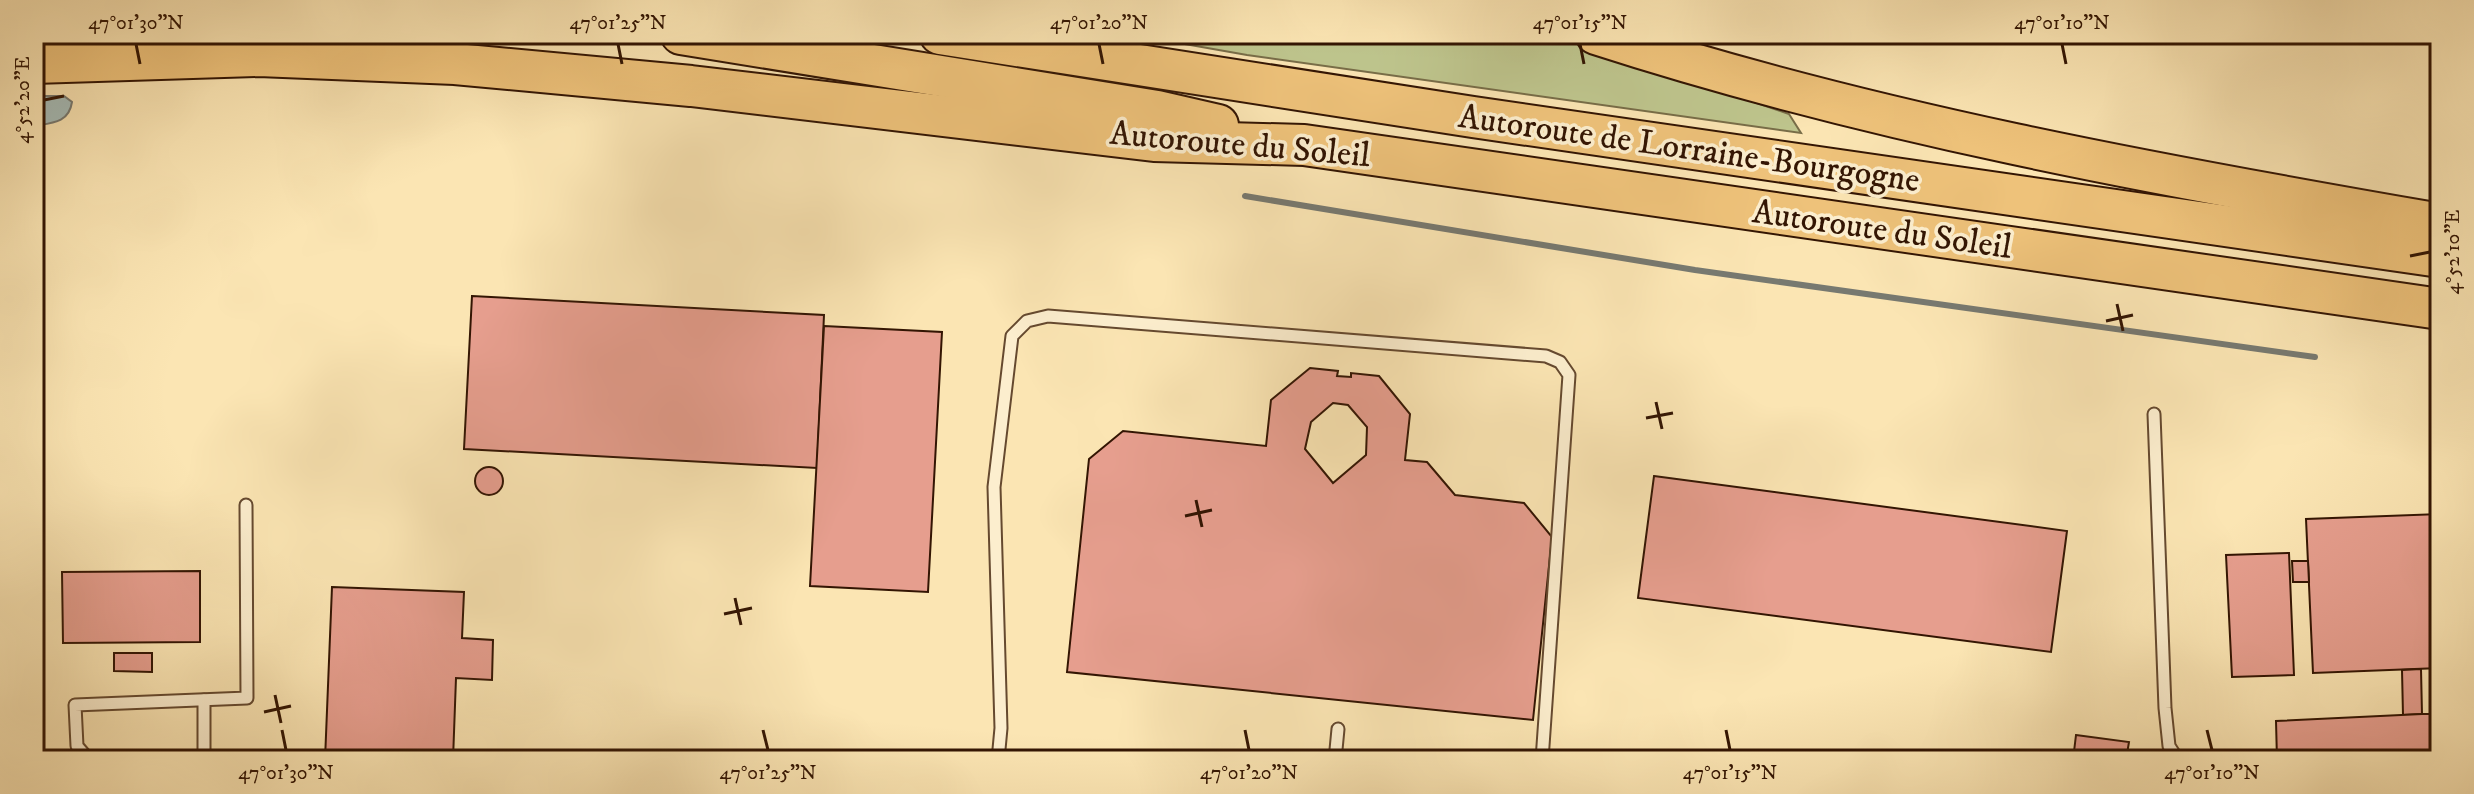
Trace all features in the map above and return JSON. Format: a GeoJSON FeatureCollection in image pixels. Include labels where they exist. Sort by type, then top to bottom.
{"type":"FeatureCollection","features":[{"type":"Feature","properties":{"kind":"highway"},"geometry":{"type":"LineString","coordinates":[[681,34],[1157,111],[1304,145]]}},
{"type":"Feature","properties":{"kind":"highway","name":"Autoroute de Lorraine-Bourgogne"},"geometry":{"type":"LineString","coordinates":[[940,34],[1488,120],[2440,257]]}},
{"type":"Feature","properties":{"kind":"highway"},"geometry":{"type":"LineString","coordinates":[[1596,34],[1753,81],[1947,129],[2181,177],[2440,224]]}},
{"type":"Feature","properties":{"kind":"highway","name":"Autoroute du Soleil"},"geometry":{"type":"LineString","coordinates":[[34,63],[259,56],[455,64],[691,86],[1154,141],[1304,145],[2440,309]]}},
{"type":"Feature","properties":{"kind":"lane"},"geometry":{"type":"LineString","coordinates":[[998,760],[1001,728],[994,487],[1012,336],[1027,321],[1048,316],[1546,356],[1560,362],[1569,375],[1542,760]]}},
{"type":"Feature","properties":{"kind":"lane"},"geometry":{"type":"LineString","coordinates":[[2154,414],[2165,708],[2169,746],[2178,760]]}},
{"type":"Feature","properties":{"kind":"lane"},"geometry":{"type":"LineString","coordinates":[[89,760],[77,746],[75,705],[247,698],[246,505]]}},
{"type":"Feature","properties":{"kind":"lane"},"geometry":{"type":"LineString","coordinates":[[204,700],[204,760]]}},
{"type":"Feature","properties":{"kind":"lane"},"geometry":{"type":"LineString","coordinates":[[1335,760],[1338,729]]}},
{"type":"Feature","properties":{"kind":"green space"},"geometry":{"type":"Polygon","coordinates":[[[34,34],[150,34],[150,40],[34,46],[34,34]]]}},
{"type":"Feature","properties":{"kind":"green space"},"geometry":{"type":"Polygon","coordinates":[[[1128,34],[1553,34],[1789,114],[1801,133],[1247,55],[1128,34]]]}},
{"type":"Feature","properties":{"kind":"water"},"geometry":{"type":"Polygon","coordinates":[[[34,96],[64,96],[72,102],[67,114],[59,121],[34,126],[34,96]]]}},
{"type":"Feature","properties":{"kind":"building"},"geometry":{"type":"Polygon","coordinates":[[[472,296],[824,315],[817,468],[464,449],[472,296]]]}},
{"type":"Feature","properties":{"kind":"building"},"geometry":{"type":"Polygon","coordinates":[[[824,326],[942,332],[928,592],[810,586],[824,326]]]}},
{"type":"Feature","properties":{"kind":"building"},"geometry":{"type":"Polygon","coordinates":[[[1310,368],[1338,371],[1337,376],[1351,377],[1351,373],[1379,376],[1410,414],[1405,460],[1427,462],[1455,495],[1524,503],[1552,537],[1533,720],[1067,672],[1089,459],[1123,431],[1266,446],[1271,400],[1310,368]],[[1333,403],[1311,422],[1305,449],[1333,483],[1366,455],[1367,427],[1348,405],[1333,403]]]}},
{"type":"Feature","properties":{"kind":"building"},"geometry":{"type":"Polygon","coordinates":[[[489,467],[499,471],[503,481],[499,491],[489,495],[479,491],[475,481],[479,471],[489,467]]]}},
{"type":"Feature","properties":{"kind":"building"},"geometry":{"type":"Polygon","coordinates":[[[1654,476],[2067,531],[2051,652],[1638,598],[1654,476]]]}},
{"type":"Feature","properties":{"kind":"building"},"geometry":{"type":"Polygon","coordinates":[[[2440,514],[2440,668],[2313,673],[2306,519],[2440,514]]]}},
{"type":"Feature","properties":{"kind":"building"},"geometry":{"type":"Polygon","coordinates":[[[2289,553],[2294,675],[2232,677],[2226,555],[2289,553]]]}},
{"type":"Feature","properties":{"kind":"building"},"geometry":{"type":"Polygon","coordinates":[[[2292,561],[2308,561],[2309,582],[2293,582],[2292,561]]]}},
{"type":"Feature","properties":{"kind":"building"},"geometry":{"type":"Polygon","coordinates":[[[200,571],[200,642],[63,643],[62,572],[200,571]]]}},
{"type":"Feature","properties":{"kind":"building"},"geometry":{"type":"Polygon","coordinates":[[[332,587],[464,592],[462,638],[493,640],[492,680],[456,678],[453,760],[325,760],[332,587]]]}},
{"type":"Feature","properties":{"kind":"building"},"geometry":{"type":"Polygon","coordinates":[[[114,653],[152,653],[152,672],[114,671],[114,653]]]}},
{"type":"Feature","properties":{"kind":"building"},"geometry":{"type":"Polygon","coordinates":[[[2421,669],[2422,714],[2403,715],[2402,670],[2421,669]]]}},
{"type":"Feature","properties":{"kind":"building"},"geometry":{"type":"Polygon","coordinates":[[[2440,714],[2440,760],[2277,760],[2276,721],[2440,714]]]}},
{"type":"Feature","properties":{"kind":"building"},"geometry":{"type":"Polygon","coordinates":[[[2076,735],[2129,742],[2126,760],[2073,760],[2076,735]]]}},
{"type":"Feature","properties":{"kind":"waterway"},"geometry":{"type":"LineString","coordinates":[[1245,196],[1695,270],[2315,357]]}}]}
